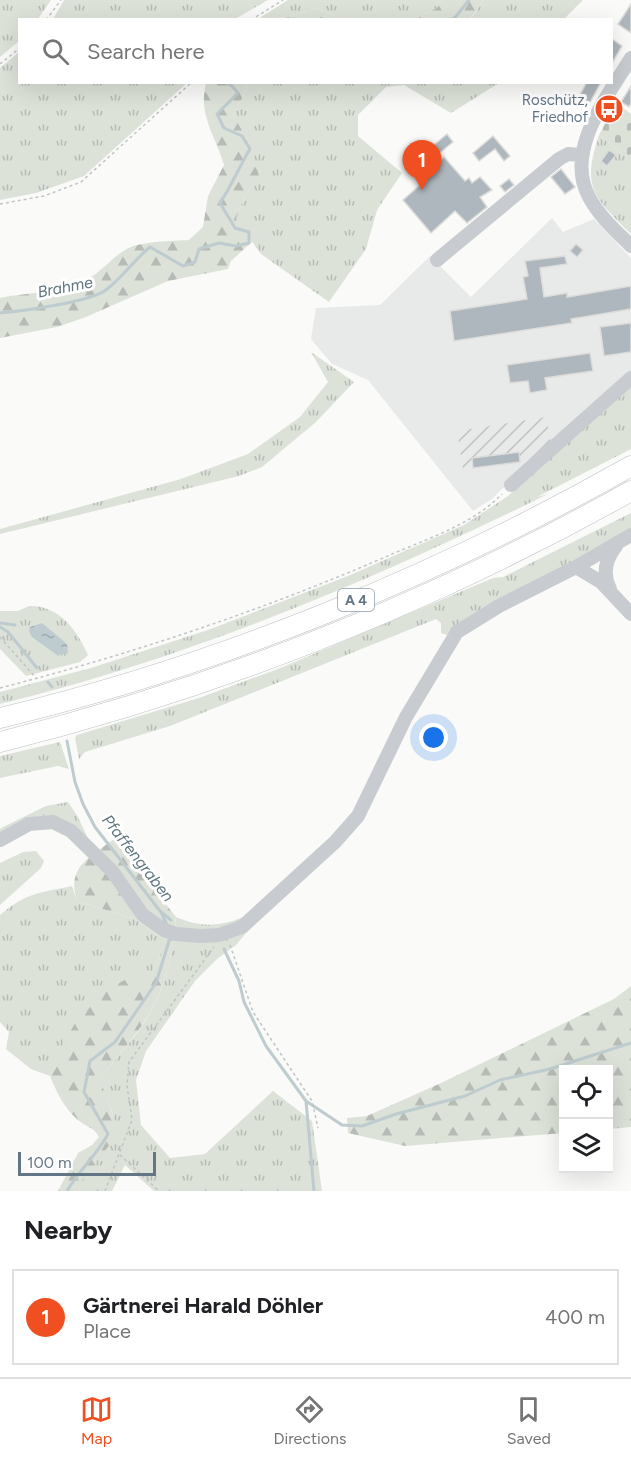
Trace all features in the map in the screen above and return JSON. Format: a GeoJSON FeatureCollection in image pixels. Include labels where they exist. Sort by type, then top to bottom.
{"type":"FeatureCollection","features":[{"type":"Feature","properties":{"kind":"highway","name":"A 4"},"geometry":{"type":"LineString","coordinates":[[0,718],[67,702],[227,650],[336,609],[458,554],[583,493],[631,466]]}},
{"type":"Feature","properties":{"kind":"highway","name":"A 4"},"geometry":{"type":"LineString","coordinates":[[0,742],[73,723],[208,682],[381,614],[532,544],[631,491]]}},
{"type":"Feature","properties":{"kind":"street"},"geometry":{"type":"LineString","coordinates":[[631,58],[598,115],[581,154],[582,180],[588,195],[602,217],[631,246]]}},
{"type":"Feature","properties":{"kind":"street"},"geometry":{"type":"LineString","coordinates":[[437,260],[559,159],[568,154],[581,154]]}},
{"type":"Feature","properties":{"kind":"street"},"geometry":{"type":"LineString","coordinates":[[511,485],[631,378]]}},
{"type":"Feature","properties":{"kind":"street"},"geometry":{"type":"LineString","coordinates":[[0,840],[29,824],[53,822],[71,831],[112,871],[143,915],[154,924],[176,934],[222,934],[242,927],[335,842],[358,816],[406,717],[443,651],[457,632],[499,606],[576,567],[631,535]]}},
{"type":"Feature","properties":{"kind":"street"},"geometry":{"type":"LineString","coordinates":[[614,596],[606,580],[606,567],[610,553],[618,543]]}},
{"type":"Feature","properties":{"kind":"street"},"geometry":{"type":"LineString","coordinates":[[576,567],[592,575],[631,614]]}},
{"type":"Feature","properties":{"kind":"path"},"geometry":{"type":"LineString","coordinates":[[48,18],[61,0]]}},
{"type":"Feature","properties":{"kind":"path"},"geometry":{"type":"LineString","coordinates":[[253,18],[284,0]]}},
{"type":"Feature","properties":{"kind":"path"},"geometry":{"type":"LineString","coordinates":[[0,64],[18,50]]}},
{"type":"Feature","properties":{"kind":"path"},"geometry":{"type":"LineString","coordinates":[[0,204],[44,196],[81,182],[190,84]]}},
{"type":"Feature","properties":{"kind":"path"},"geometry":{"type":"LineString","coordinates":[[0,688],[195,632],[309,590],[465,521],[490,506],[511,485]]}},
{"type":"Feature","properties":{"kind":"path"},"geometry":{"type":"LineString","coordinates":[[0,637],[37,679]]}},
{"type":"Feature","properties":{"kind":"path"},"geometry":{"type":"LineString","coordinates":[[222,934],[253,1012],[312,1101],[318,1128]]}},
{"type":"Feature","properties":{"kind":"path"},"geometry":{"type":"LineString","coordinates":[[105,1191],[132,1120],[127,1085],[129,1062],[214,949],[222,934]]}},
{"type":"Feature","properties":{"kind":"path"},"geometry":{"type":"LineString","coordinates":[[120,1154],[159,1191]]}},
{"type":"Feature","properties":{"kind":"shaded area"},"geometry":{"type":"Polygon","coordinates":[[[552,218],[563,232],[594,219],[631,258],[631,374],[517,474],[492,499],[473,511],[368,380],[332,364],[311,339],[316,308],[380,305],[430,256],[471,297],[552,218]]]}},
{"type":"Feature","properties":{"kind":"shaded area"},"geometry":{"type":"Polygon","coordinates":[[[546,417],[551,443],[533,460],[463,470],[457,431],[546,417]]]}},
{"type":"Feature","properties":{"kind":"green space"},"geometry":{"type":"Polygon","coordinates":[[[0,0],[51,0],[39,18],[18,18],[18,42],[0,57],[0,0]]]}},
{"type":"Feature","properties":{"kind":"green space"},"geometry":{"type":"Polygon","coordinates":[[[64,0],[268,0],[237,18],[54,18],[64,0]]]}},
{"type":"Feature","properties":{"kind":"green space"},"geometry":{"type":"Polygon","coordinates":[[[288,0],[443,0],[437,8],[414,18],[340,18],[318,8],[281,18],[261,17],[288,0]]]}},
{"type":"Feature","properties":{"kind":"green space"},"geometry":{"type":"Polygon","coordinates":[[[443,0],[484,0],[471,18],[414,18],[437,8],[443,0]]]}},
{"type":"Feature","properties":{"kind":"green space"},"geometry":{"type":"Polygon","coordinates":[[[484,0],[583,0],[565,18],[471,18],[484,0]]]}},
{"type":"Feature","properties":{"kind":"green space"},"geometry":{"type":"Polygon","coordinates":[[[318,8],[340,18],[281,18],[318,8]]]}},
{"type":"Feature","properties":{"kind":"green space"},"geometry":{"type":"Polygon","coordinates":[[[18,53],[18,84],[186,84],[84,176],[36,193],[0,200],[0,68],[18,53]]]}},
{"type":"Feature","properties":{"kind":"green space"},"geometry":{"type":"Polygon","coordinates":[[[206,84],[246,84],[247,89],[233,115],[252,148],[259,176],[244,197],[236,219],[253,241],[231,261],[228,269],[168,281],[86,317],[57,327],[0,338],[0,298],[71,287],[87,280],[131,247],[156,242],[189,240],[203,227],[208,196],[224,165],[206,115],[204,95],[206,84]]]}},
{"type":"Feature","properties":{"kind":"green space"},"geometry":{"type":"Polygon","coordinates":[[[246,84],[497,84],[451,113],[404,85],[386,87],[358,115],[358,136],[402,173],[377,210],[366,249],[329,302],[261,254],[236,219],[244,197],[259,175],[233,115],[247,89],[246,84]]]}},
{"type":"Feature","properties":{"kind":"green space"},"geometry":{"type":"Polygon","coordinates":[[[616,103],[631,114],[631,160],[599,135],[616,103]]]}},
{"type":"Feature","properties":{"kind":"green space"},"geometry":{"type":"Polygon","coordinates":[[[599,135],[631,160],[631,234],[608,211],[594,191],[591,168],[599,135]]]}},
{"type":"Feature","properties":{"kind":"green space"},"geometry":{"type":"Polygon","coordinates":[[[311,352],[354,382],[316,422],[262,467],[239,476],[0,534],[0,529],[181,479],[248,454],[300,417],[328,382],[311,352]]]}},
{"type":"Feature","properties":{"kind":"green space"},"geometry":{"type":"Polygon","coordinates":[[[631,383],[631,449],[537,497],[548,494],[415,557],[280,614],[141,664],[0,704],[0,692],[91,668],[208,630],[348,576],[464,525],[508,496],[631,383]]]}},
{"type":"Feature","properties":{"kind":"green space"},"geometry":{"type":"Polygon","coordinates":[[[631,513],[631,531],[456,627],[447,635],[441,633],[441,623],[436,619],[170,726],[85,752],[79,759],[75,738],[77,735],[199,698],[278,669],[493,578],[503,577],[631,513]]]}},
{"type":"Feature","properties":{"kind":"green space"},"geometry":{"type":"Polygon","coordinates":[[[29,606],[40,607],[58,614],[72,628],[88,655],[80,662],[26,676],[0,649],[0,611],[18,611],[29,606]]]}},
{"type":"Feature","properties":{"kind":"green space"},"geometry":{"type":"Polygon","coordinates":[[[60,742],[69,769],[58,766],[0,778],[0,756],[60,742]]]}},
{"type":"Feature","properties":{"kind":"green space"},"geometry":{"type":"Polygon","coordinates":[[[68,802],[91,845],[48,816],[29,819],[0,835],[0,829],[46,806],[68,802]]]}},
{"type":"Feature","properties":{"kind":"green space"},"geometry":{"type":"Polygon","coordinates":[[[114,839],[176,917],[172,948],[160,991],[147,1018],[100,1080],[115,1121],[114,1139],[74,1191],[58,1191],[78,1153],[92,1145],[99,1137],[95,1131],[73,1115],[65,1105],[50,1076],[68,1035],[85,1010],[117,984],[141,974],[152,973],[160,956],[160,937],[135,919],[77,901],[74,889],[75,880],[82,864],[114,839]]]}},
{"type":"Feature","properties":{"kind":"green space"},"geometry":{"type":"Polygon","coordinates":[[[36,851],[44,861],[41,868],[0,905],[0,863],[23,852],[36,851]]]}},
{"type":"Feature","properties":{"kind":"green space"},"geometry":{"type":"Polygon","coordinates":[[[72,886],[77,901],[135,919],[160,937],[160,956],[152,973],[72,1028],[50,1076],[31,1069],[6,1049],[9,1032],[0,1022],[0,915],[26,898],[72,886]]]}},
{"type":"Feature","properties":{"kind":"green space"},"geometry":{"type":"Polygon","coordinates":[[[176,917],[192,923],[208,925],[241,918],[250,928],[236,945],[217,959],[195,981],[146,1051],[136,1080],[141,1125],[170,1158],[205,1154],[273,1091],[312,1121],[322,1191],[154,1191],[125,1165],[112,1191],[74,1191],[111,1137],[114,1119],[100,1080],[138,1032],[154,1005],[169,963],[176,917]]]}},
{"type":"Feature","properties":{"kind":"green space"},"geometry":{"type":"Polygon","coordinates":[[[631,986],[631,1127],[613,1129],[613,1065],[559,1065],[559,1133],[405,1146],[348,1133],[347,1118],[367,1116],[441,1083],[614,999],[631,986]]]}},
{"type":"Feature","properties":{"kind":"water"},"geometry":{"type":"Polygon","coordinates":[[[42,623],[67,644],[68,653],[57,655],[32,637],[30,627],[42,623]]]}},
{"type":"Feature","properties":{"kind":"building"},"geometry":{"type":"Polygon","coordinates":[[[631,4],[631,33],[618,24],[631,4]]]}},
{"type":"Feature","properties":{"kind":"building"},"geometry":{"type":"Polygon","coordinates":[[[613,40],[622,46],[613,61],[613,40]]]}},
{"type":"Feature","properties":{"kind":"building"},"geometry":{"type":"Polygon","coordinates":[[[586,84],[600,84],[587,108],[576,102],[586,84]]]}},
{"type":"Feature","properties":{"kind":"building"},"geometry":{"type":"Polygon","coordinates":[[[631,86],[631,103],[629,107],[621,102],[631,86]]]}},
{"type":"Feature","properties":{"kind":"building"},"geometry":{"type":"Polygon","coordinates":[[[447,134],[453,142],[436,156],[429,149],[447,134]]]}},
{"type":"Feature","properties":{"kind":"building"},"geometry":{"type":"Polygon","coordinates":[[[493,136],[510,156],[504,161],[495,149],[479,161],[473,153],[493,136]]]}},
{"type":"Feature","properties":{"kind":"building"},"geometry":{"type":"Polygon","coordinates":[[[609,150],[616,155],[607,166],[601,161],[609,150]]]}},
{"type":"Feature","properties":{"kind":"building"},"geometry":{"type":"Polygon","coordinates":[[[444,157],[465,181],[469,178],[472,183],[480,177],[492,190],[480,197],[487,207],[467,223],[455,211],[431,233],[403,200],[438,169],[435,165],[444,157]]]}},
{"type":"Feature","properties":{"kind":"building"},"geometry":{"type":"Polygon","coordinates":[[[561,169],[575,187],[565,194],[551,177],[561,169]]]}},
{"type":"Feature","properties":{"kind":"building"},"geometry":{"type":"Polygon","coordinates":[[[509,179],[514,185],[505,192],[500,186],[509,179]]]}},
{"type":"Feature","properties":{"kind":"building"},"geometry":{"type":"Polygon","coordinates":[[[576,244],[583,250],[577,257],[570,251],[576,244]]]}},
{"type":"Feature","properties":{"kind":"building"},"geometry":{"type":"Polygon","coordinates":[[[565,256],[567,264],[540,268],[544,297],[567,293],[567,297],[631,286],[631,309],[571,319],[572,323],[454,341],[450,311],[527,299],[523,277],[528,276],[525,261],[565,256]]]}},
{"type":"Feature","properties":{"kind":"building"},"geometry":{"type":"Polygon","coordinates":[[[631,323],[631,352],[604,356],[600,327],[631,323]]]}},
{"type":"Feature","properties":{"kind":"building"},"geometry":{"type":"Polygon","coordinates":[[[590,353],[593,371],[545,378],[547,390],[530,393],[528,381],[510,383],[507,365],[590,353]]]}},
{"type":"Feature","properties":{"kind":"building"},"geometry":{"type":"Polygon","coordinates":[[[519,452],[520,462],[473,468],[472,458],[519,452]]]}},
{"type":"Feature","properties":{"kind":"waterway","name":"Brahme"},"geometry":{"type":"LineString","coordinates":[[455,18],[469,0]]}},
{"type":"Feature","properties":{"kind":"waterway","name":"Brahme"},"geometry":{"type":"LineString","coordinates":[[0,313],[55,305],[98,294],[112,285],[150,247],[183,266],[195,262],[199,249],[219,243],[236,246],[249,243],[249,232],[235,228],[220,203],[250,149],[242,136],[224,128],[217,114],[238,93],[228,84]]}},
{"type":"Feature","properties":{"kind":"waterway"},"geometry":{"type":"LineString","coordinates":[[0,623],[15,625]]}},
{"type":"Feature","properties":{"kind":"waterway","name":"Pfaffengraben"},"geometry":{"type":"LineString","coordinates":[[0,627],[8,632],[37,668]]}},
{"type":"Feature","properties":{"kind":"waterway","name":"Pfaffengraben"},"geometry":{"type":"LineString","coordinates":[[48,682],[52,687]]}},
{"type":"Feature","properties":{"kind":"waterway","name":"Pfaffengraben"},"geometry":{"type":"LineString","coordinates":[[67,741],[75,782],[95,827],[160,911],[171,920]]}},
{"type":"Feature","properties":{"kind":"waterway","name":"Pfaffengraben"},"geometry":{"type":"LineString","coordinates":[[161,912],[167,925]]}},
{"type":"Feature","properties":{"kind":"waterway"},"geometry":{"type":"LineString","coordinates":[[67,1191],[108,1134],[84,1092],[90,1061],[115,1042],[156,983],[170,938]]}},
{"type":"Feature","properties":{"kind":"waterway","name":"Pfaffengraben"},"geometry":{"type":"LineString","coordinates":[[224,949],[239,981],[244,1002],[266,1046],[306,1101],[314,1191]]}},
{"type":"Feature","properties":{"kind":"waterway"},"geometry":{"type":"LineString","coordinates":[[306,1101],[342,1125],[362,1126],[396,1114],[465,1096],[500,1080],[550,1069],[631,1043]]}},
{"type":"Feature","properties":{"kind":"place","name":"Roschütz, Friedhof"},"geometry":{"type":"Point","coordinates":[609,109]}},
{"type":"Feature","properties":{"kind":"place","name":"Gärtnerei Harald Döhler"},"geometry":{"type":"Point","coordinates":[422,190]}}]}
